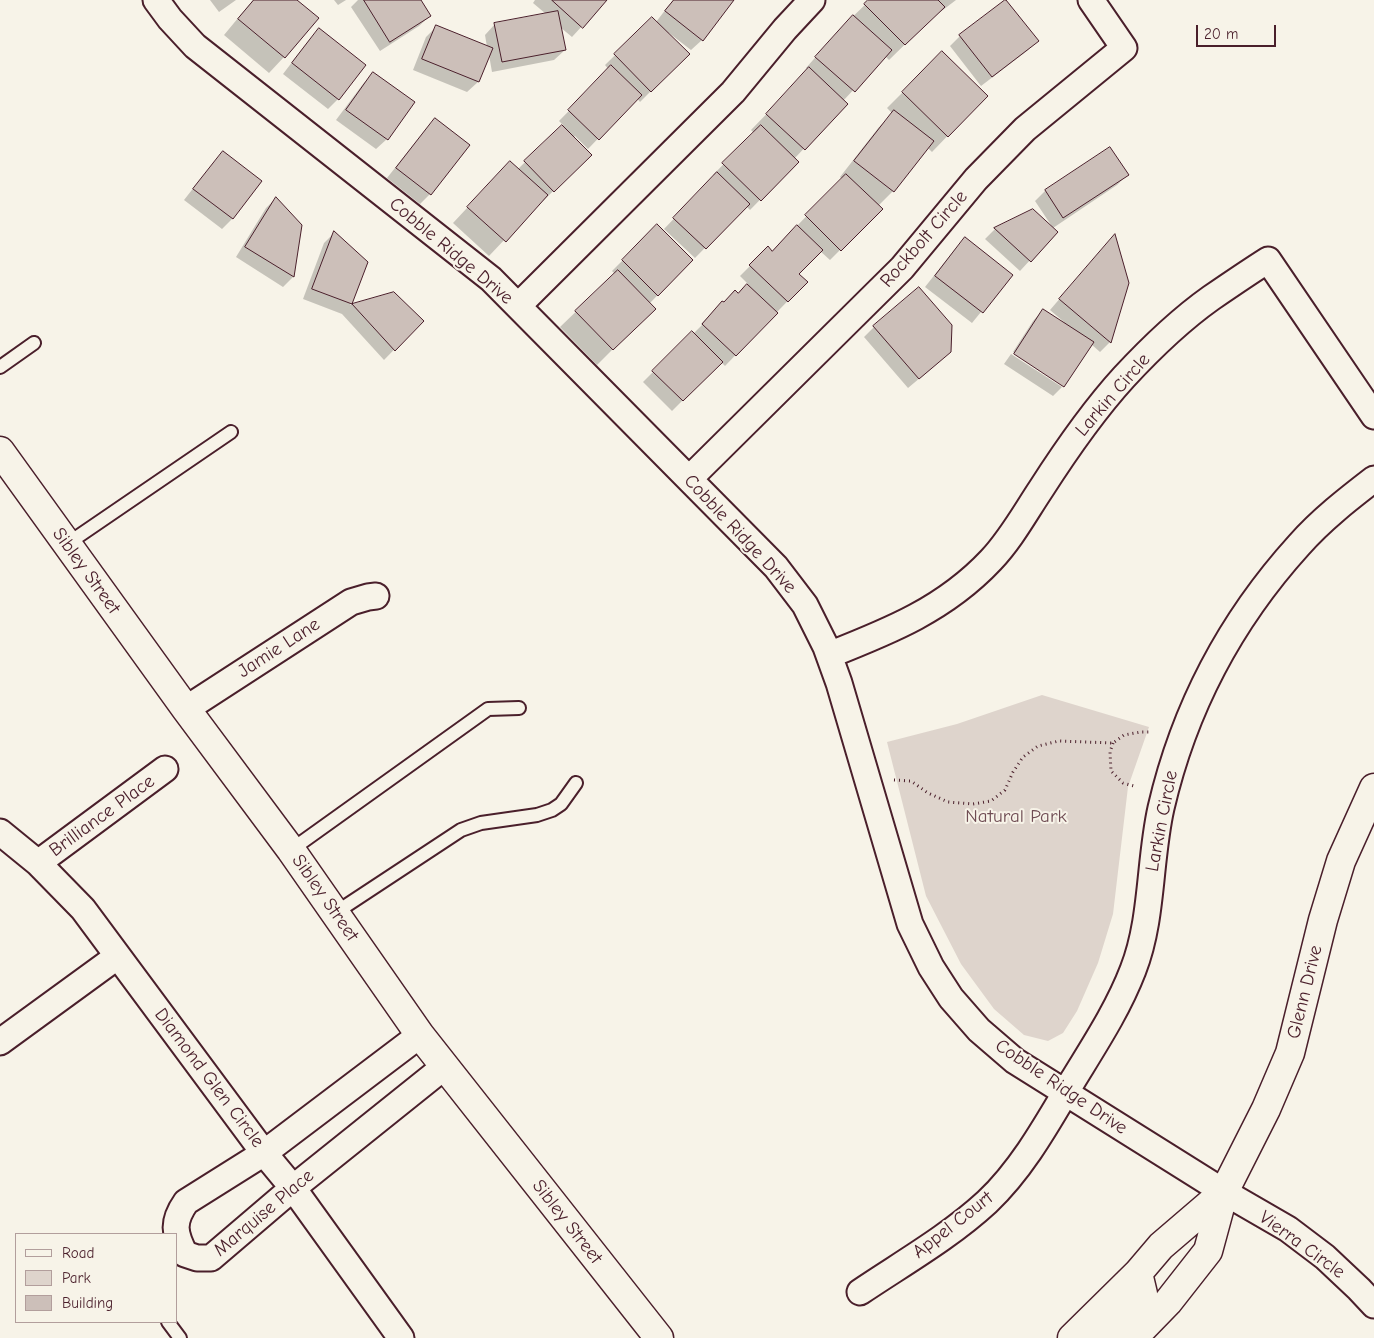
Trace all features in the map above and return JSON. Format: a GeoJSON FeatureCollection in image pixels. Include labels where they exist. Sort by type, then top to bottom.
{"type":"FeatureCollection","features":[{"type":"Feature","properties":{"kind":"street","name":"Cobble Ridge Drive"},"geometry":{"type":"LineString","coordinates":[[156,0],[170,19],[195,46],[491,279],[776,567],[805,605],[829,655],[910,924],[931,967],[951,998],[979,1030],[1015,1061],[1224,1192]]}},
{"type":"Feature","properties":{"kind":"street"},"geometry":{"type":"LineString","coordinates":[[518,306],[733,92],[785,29],[812,0]]}},
{"type":"Feature","properties":{"kind":"street","name":"Rockbolt Circle"},"geometry":{"type":"LineString","coordinates":[[689,479],[902,268],[976,178],[1025,129],[1124,48],[1090,0]]}},
{"type":"Feature","properties":{"kind":"street","name":"Larkin Circle"},"geometry":{"type":"LineString","coordinates":[[829,655],[895,628],[925,613],[960,589],[991,560],[1018,527],[1080,431],[1124,378],[1157,344],[1210,299],[1268,260],[1374,416]]}},
{"type":"Feature","properties":{"kind":"street","name":"Sibley Street"},"geometry":{"type":"LineString","coordinates":[[0,450],[186,709],[291,850],[420,1035],[659,1338]]}},
{"type":"Feature","properties":{"kind":"street","name":"Larkin Circle"},"geometry":{"type":"LineString","coordinates":[[1065,1093],[1117,1007],[1134,968],[1145,927],[1161,810],[1175,755],[1203,684],[1230,634],[1263,587],[1300,543],[1342,504],[1374,479]]}},
{"type":"Feature","properties":{"kind":"street","name":"Jamie Lane"},"geometry":{"type":"LineString","coordinates":[[186,709],[351,602],[376,596]]}},
{"type":"Feature","properties":{"kind":"street","name":"Brilliance Place"},"geometry":{"type":"LineString","coordinates":[[38,862],[165,769]]}},
{"type":"Feature","properties":{"kind":"street","name":"Glenn Drive"},"geometry":{"type":"LineString","coordinates":[[1133,1338],[1168,1302],[1208,1251],[1224,1192],[1266,1109],[1290,1053],[1323,920],[1341,861],[1374,788]]}},
{"type":"Feature","properties":{"kind":"street","name":"Diamond Glen Circle"},"geometry":{"type":"LineString","coordinates":[[0,832],[38,862],[83,909],[264,1153],[293,1188],[401,1338]]}},
{"type":"Feature","properties":{"kind":"street"},"geometry":{"type":"LineString","coordinates":[[0,1042],[118,956]]}},
{"type":"Feature","properties":{"kind":"street","name":"Marquise Place"},"geometry":{"type":"LineString","coordinates":[[176,1233],[179,1212],[186,1202],[264,1153],[420,1035]]}},
{"type":"Feature","properties":{"kind":"street","name":"Marquise Place"},"geometry":{"type":"LineString","coordinates":[[178,1248],[180,1261],[211,1258],[293,1188],[444,1067]]}},
{"type":"Feature","properties":{"kind":"street","name":"Appel Court"},"geometry":{"type":"LineString","coordinates":[[860,1292],[952,1229],[986,1203],[1001,1188],[1027,1154],[1065,1093]]}},
{"type":"Feature","properties":{"kind":"street","name":"Glenn Drive"},"geometry":{"type":"LineString","coordinates":[[1072,1338],[1138,1273],[1161,1246],[1224,1192]]}},
{"type":"Feature","properties":{"kind":"street","name":"Vierra Circle"},"geometry":{"type":"LineString","coordinates":[[1224,1192],[1288,1229],[1346,1276],[1374,1305]]}},
{"type":"Feature","properties":{"kind":"street"},"geometry":{"type":"LineString","coordinates":[[1099,1338],[1137,1303],[1143,1294],[1138,1273]]}},
{"type":"Feature","properties":{"kind":"lane"},"geometry":{"type":"LineString","coordinates":[[0,367],[34,343]]}},
{"type":"Feature","properties":{"kind":"lane"},"geometry":{"type":"LineString","coordinates":[[67,544],[231,432]]}},
{"type":"Feature","properties":{"kind":"lane"},"geometry":{"type":"LineString","coordinates":[[291,850],[488,709],[519,708]]}},
{"type":"Feature","properties":{"kind":"lane"},"geometry":{"type":"LineString","coordinates":[[335,913],[461,830],[481,823],[537,815],[552,810],[561,804],[576,783]]}},
{"type":"Feature","properties":{"kind":"lane"},"geometry":{"type":"LineString","coordinates":[[169,1323],[180,1338]]}},
{"type":"Feature","properties":{"kind":"path"},"geometry":{"type":"LineString","coordinates":[[1134,786],[1123,783],[1111,771],[1110,752],[1113,743],[1124,734],[1151,732]]}},
{"type":"Feature","properties":{"kind":"path"},"geometry":{"type":"LineString","coordinates":[[888,779],[911,781],[928,793],[948,802],[973,804],[991,801],[1005,790],[1013,772],[1023,757],[1038,746],[1059,741],[1113,743]]}},
{"type":"Feature","properties":{"kind":"green space","name":"Natural Park"},"geometry":{"type":"Polygon","coordinates":[[[1042,695],[1149,727],[1128,787],[1113,914],[1098,963],[1077,1011],[1063,1033],[1048,1041],[1024,1035],[994,1009],[961,964],[926,896],[887,742],[957,724],[1042,695]]]}},
{"type":"Feature","properties":{"kind":"building"},"geometry":{"type":"Polygon","coordinates":[[[254,0],[297,0],[319,18],[285,58],[238,19],[254,0]]]}},
{"type":"Feature","properties":{"kind":"building"},"geometry":{"type":"Polygon","coordinates":[[[364,0],[421,0],[431,16],[390,42],[364,0]]]}},
{"type":"Feature","properties":{"kind":"building"},"geometry":{"type":"Polygon","coordinates":[[[552,0],[607,0],[583,28],[552,0]]]}},
{"type":"Feature","properties":{"kind":"building"},"geometry":{"type":"Polygon","coordinates":[[[674,0],[734,0],[703,41],[665,11],[674,0]]]}},
{"type":"Feature","properties":{"kind":"building"},"geometry":{"type":"Polygon","coordinates":[[[868,0],[938,0],[945,7],[905,45],[864,4],[868,0]]]}},
{"type":"Feature","properties":{"kind":"building"},"geometry":{"type":"Polygon","coordinates":[[[1005,0],[1039,41],[992,77],[959,35],[1005,0]]]}},
{"type":"Feature","properties":{"kind":"building"},"geometry":{"type":"Polygon","coordinates":[[[558,11],[566,50],[502,62],[494,23],[558,11]]]}},
{"type":"Feature","properties":{"kind":"building"},"geometry":{"type":"Polygon","coordinates":[[[853,15],[892,50],[855,92],[815,57],[853,15]]]}},
{"type":"Feature","properties":{"kind":"building"},"geometry":{"type":"Polygon","coordinates":[[[652,17],[690,54],[651,92],[614,54],[652,17]]]}},
{"type":"Feature","properties":{"kind":"building"},"geometry":{"type":"Polygon","coordinates":[[[436,25],[493,48],[479,82],[422,59],[436,25]]]}},
{"type":"Feature","properties":{"kind":"building"},"geometry":{"type":"Polygon","coordinates":[[[319,28],[366,65],[339,100],[292,63],[319,28]]]}},
{"type":"Feature","properties":{"kind":"building"},"geometry":{"type":"Polygon","coordinates":[[[942,51],[988,96],[948,137],[902,92],[942,51]]]}},
{"type":"Feature","properties":{"kind":"building"},"geometry":{"type":"Polygon","coordinates":[[[611,65],[642,95],[599,140],[568,110],[611,65]]]}},
{"type":"Feature","properties":{"kind":"building"},"geometry":{"type":"Polygon","coordinates":[[[809,67],[848,104],[805,150],[766,114],[809,67]]]}},
{"type":"Feature","properties":{"kind":"building"},"geometry":{"type":"Polygon","coordinates":[[[373,72],[415,102],[388,140],[346,110],[373,72]]]}},
{"type":"Feature","properties":{"kind":"building"},"geometry":{"type":"Polygon","coordinates":[[[894,110],[934,141],[894,192],[854,161],[894,110]]]}},
{"type":"Feature","properties":{"kind":"building"},"geometry":{"type":"Polygon","coordinates":[[[435,118],[470,145],[431,195],[396,168],[435,118]]]}},
{"type":"Feature","properties":{"kind":"building"},"geometry":{"type":"Polygon","coordinates":[[[562,125],[592,155],[554,192],[524,161],[562,125]]]}},
{"type":"Feature","properties":{"kind":"building"},"geometry":{"type":"Polygon","coordinates":[[[761,125],[799,162],[761,201],[722,163],[761,125]]]}},
{"type":"Feature","properties":{"kind":"building"},"geometry":{"type":"Polygon","coordinates":[[[1110,147],[1129,175],[1063,218],[1045,190],[1110,147]]]}},
{"type":"Feature","properties":{"kind":"building"},"geometry":{"type":"Polygon","coordinates":[[[223,151],[262,181],[233,219],[193,189],[223,151]]]}},
{"type":"Feature","properties":{"kind":"building"},"geometry":{"type":"Polygon","coordinates":[[[510,161],[548,195],[506,242],[467,207],[510,161]]]}},
{"type":"Feature","properties":{"kind":"building"},"geometry":{"type":"Polygon","coordinates":[[[717,172],[750,204],[706,249],[673,218],[717,172]]]}},
{"type":"Feature","properties":{"kind":"building"},"geometry":{"type":"Polygon","coordinates":[[[846,174],[883,209],[841,251],[805,215],[846,174]]]}},
{"type":"Feature","properties":{"kind":"building"},"geometry":{"type":"Polygon","coordinates":[[[276,197],[302,225],[294,277],[245,247],[276,197]]]}},
{"type":"Feature","properties":{"kind":"building"},"geometry":{"type":"Polygon","coordinates":[[[1033,209],[1058,232],[1031,262],[994,228],[1033,209]]]}},
{"type":"Feature","properties":{"kind":"building"},"geometry":{"type":"Polygon","coordinates":[[[657,224],[693,260],[658,296],[622,260],[657,224]]]}},
{"type":"Feature","properties":{"kind":"building"},"geometry":{"type":"Polygon","coordinates":[[[797,225],[823,250],[799,274],[808,282],[788,302],[749,265],[768,246],[772,251],[797,225]]]}},
{"type":"Feature","properties":{"kind":"building"},"geometry":{"type":"Polygon","coordinates":[[[334,231],[368,262],[352,304],[312,289],[334,231]]]}},
{"type":"Feature","properties":{"kind":"building"},"geometry":{"type":"Polygon","coordinates":[[[1115,234],[1129,283],[1111,343],[1059,299],[1115,234]]]}},
{"type":"Feature","properties":{"kind":"building"},"geometry":{"type":"Polygon","coordinates":[[[965,237],[1013,275],[983,313],[935,276],[965,237]]]}},
{"type":"Feature","properties":{"kind":"building"},"geometry":{"type":"Polygon","coordinates":[[[618,270],[656,309],[613,350],[575,311],[618,270]]]}},
{"type":"Feature","properties":{"kind":"building"},"geometry":{"type":"Polygon","coordinates":[[[747,284],[778,313],[736,356],[702,324],[722,301],[724,302],[735,290],[738,293],[747,284]]]}},
{"type":"Feature","properties":{"kind":"building"},"geometry":{"type":"Polygon","coordinates":[[[919,287],[952,325],[951,352],[919,379],[873,326],[919,287]]]}},
{"type":"Feature","properties":{"kind":"building"},"geometry":{"type":"Polygon","coordinates":[[[394,292],[424,321],[395,351],[352,304],[394,292]]]}},
{"type":"Feature","properties":{"kind":"building"},"geometry":{"type":"Polygon","coordinates":[[[1043,309],[1094,342],[1064,387],[1014,354],[1043,309]]]}},
{"type":"Feature","properties":{"kind":"building"},"geometry":{"type":"Polygon","coordinates":[[[692,331],[723,362],[683,401],[652,371],[692,331]]]}}]}
